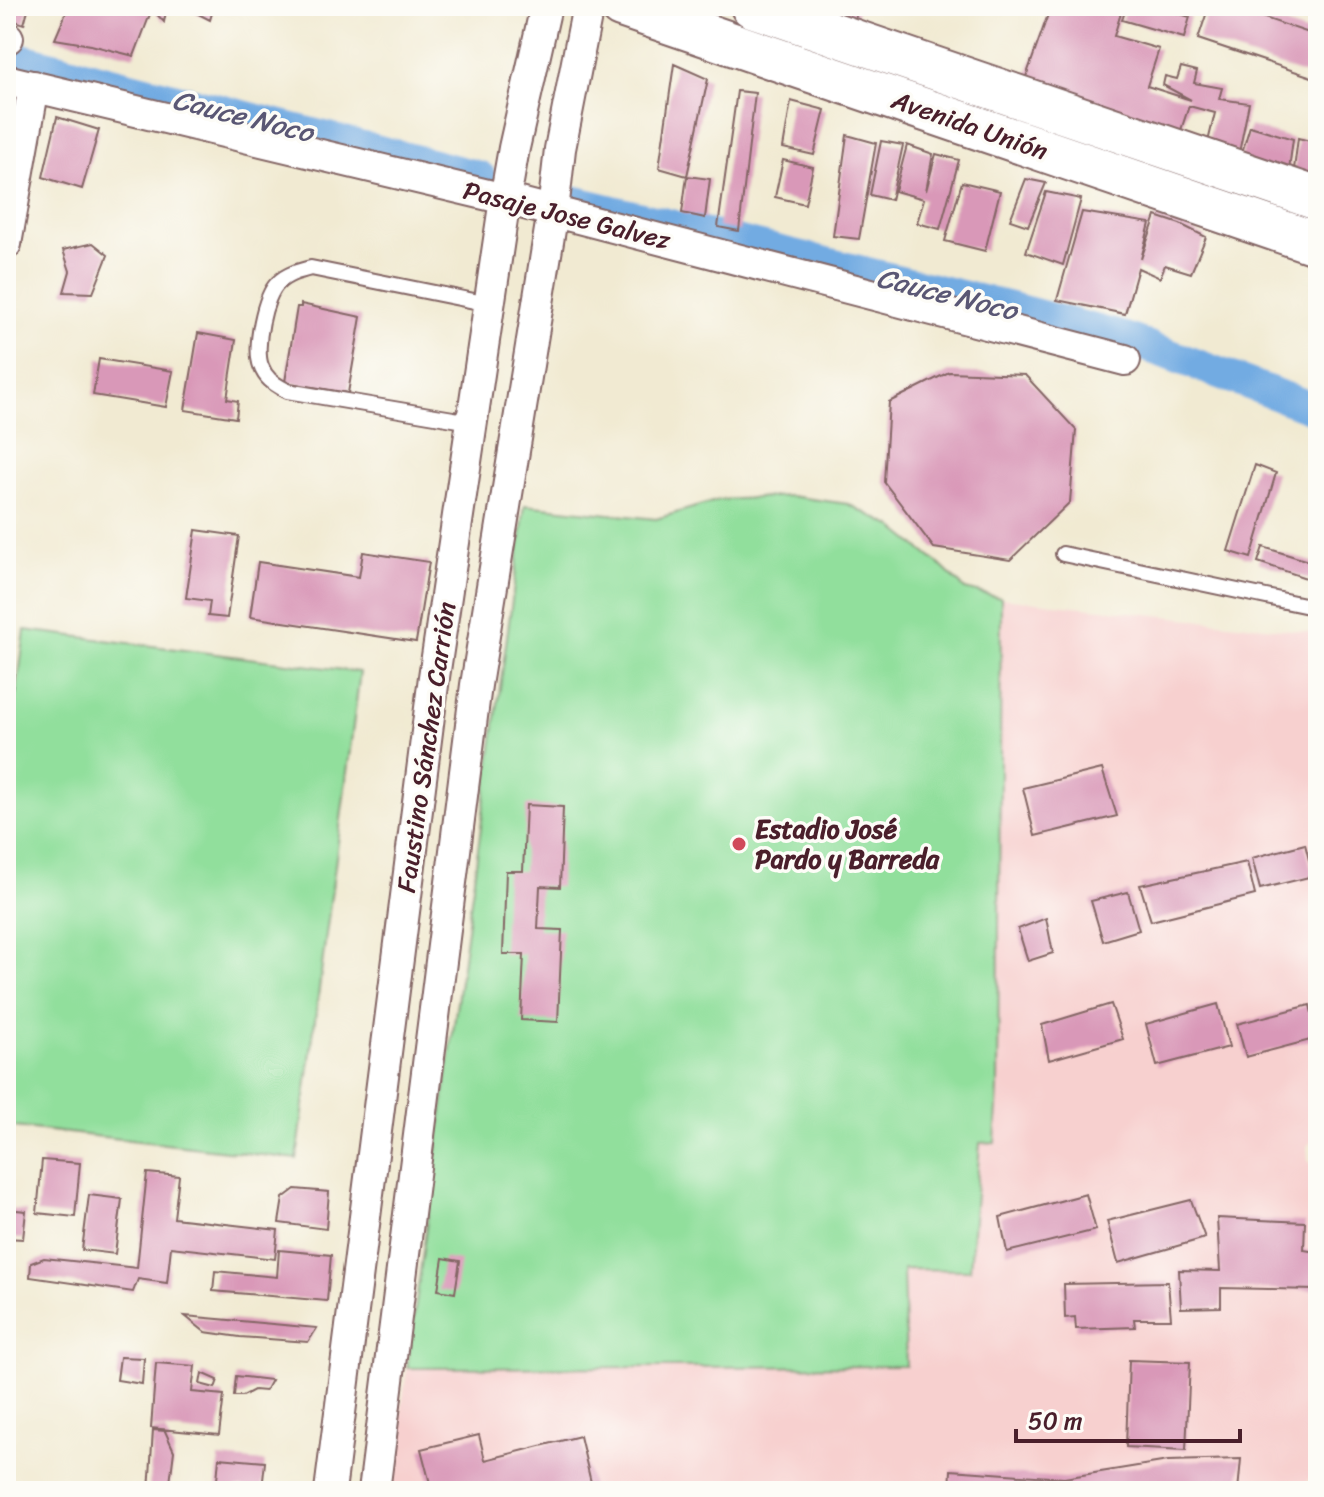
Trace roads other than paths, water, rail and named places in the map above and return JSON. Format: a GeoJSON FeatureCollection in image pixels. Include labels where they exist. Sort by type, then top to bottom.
{"type":"FeatureCollection","features":[{"type":"Feature","properties":{"kind":"main road","name":"Avenida Unión"},"geometry":{"type":"LineString","coordinates":[[621,6],[1318,244]]}},
{"type":"Feature","properties":{"kind":"main road","name":"Avenida Unión"},"geometry":{"type":"LineString","coordinates":[[752,6],[1318,199]]}},
{"type":"Feature","properties":{"kind":"street","name":"Faustino Sánchez Carrión"},"geometry":{"type":"LineString","coordinates":[[330,1491],[434,677],[471,422],[514,148],[546,6]]}},
{"type":"Feature","properties":{"kind":"street","name":"Faustino Sánchez Carrión"},"geometry":{"type":"LineString","coordinates":[[374,1491],[476,685],[553,211],[560,149],[588,6]]}},
{"type":"Feature","properties":{"kind":"street","name":"Pasaje Jose Galvez"},"geometry":{"type":"LineString","coordinates":[[20,83],[553,211],[1125,360]]}},
{"type":"Feature","properties":{"kind":"street"},"geometry":{"type":"LineString","coordinates":[[6,244],[20,83]]}},
{"type":"Feature","properties":{"kind":"street"},"geometry":{"type":"LineString","coordinates":[[434,677],[476,685]]}},
{"type":"Feature","properties":{"kind":"street"},"geometry":{"type":"LineString","coordinates":[[374,1149],[417,1155]]}},
{"type":"Feature","properties":{"kind":"lane"},"geometry":{"type":"LineString","coordinates":[[471,422],[287,391],[269,380],[259,364],[258,346],[267,300],[276,284],[291,274],[311,268],[489,304]]}},
{"type":"Feature","properties":{"kind":"lane"},"geometry":{"type":"LineString","coordinates":[[1063,554],[1318,608]]}},
{"type":"Feature","properties":{"kind":"waterway","name":"Cauce Noco"},"geometry":{"type":"LineString","coordinates":[[6,55],[480,177]]}},
{"type":"Feature","properties":{"kind":"waterway","name":"Cauce Noco"},"geometry":{"type":"LineString","coordinates":[[568,200],[1125,338],[1318,410]]}},
{"type":"Feature","properties":{"kind":"place","name":"Estadio José Pardo y Barreda"},"geometry":{"type":"Point","coordinates":[739,844]}}]}
